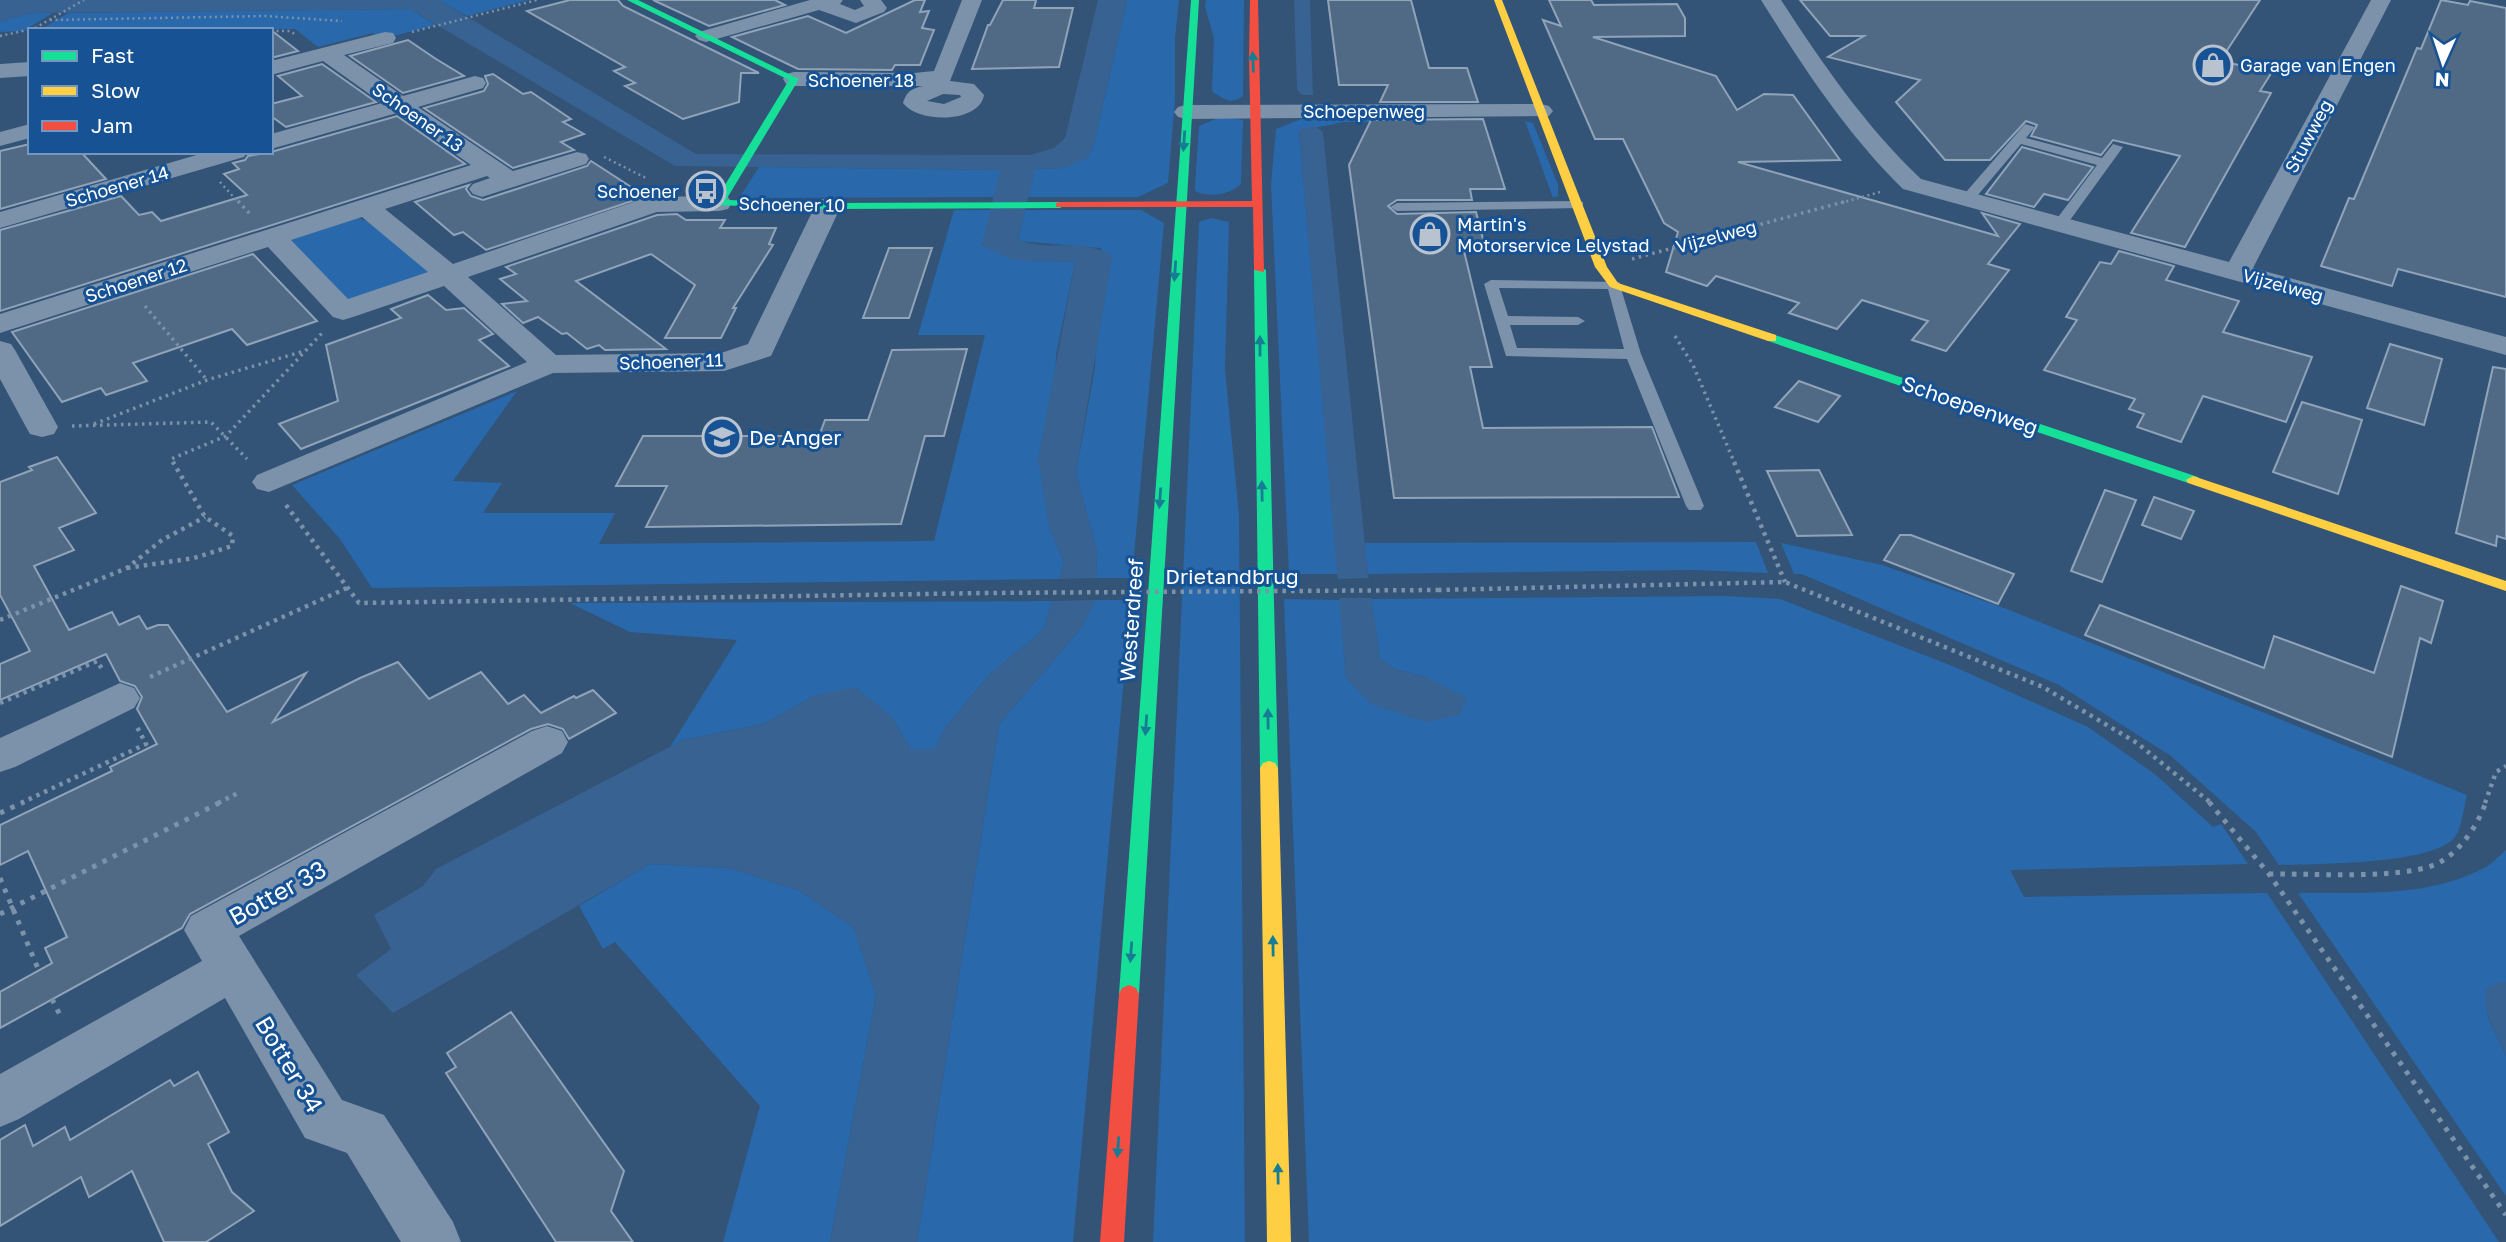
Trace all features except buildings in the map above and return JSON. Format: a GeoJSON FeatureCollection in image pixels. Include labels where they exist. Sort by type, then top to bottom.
{"type":"FeatureCollection","features":[{"type":"Feature","properties":{"kind":"main road"},"geometry":{"type":"LineString","coordinates":[[631,0],[794,79],[747,152],[719,203]]}},
{"type":"Feature","properties":{"kind":"main road","name":"Westerdreef"},"geometry":{"type":"LineString","coordinates":[[1112,1242],[1195,0]]}},
{"type":"Feature","properties":{"kind":"main road"},"geometry":{"type":"LineString","coordinates":[[1254,0],[1253,57],[1259,204],[1279,1242]]}},
{"type":"Feature","properties":{"kind":"main road"},"geometry":{"type":"LineString","coordinates":[[1498,0],[1601,267],[1614,285]]}},
{"type":"Feature","properties":{"kind":"main road","name":"Schoener 10"},"geometry":{"type":"LineString","coordinates":[[719,203],[828,206],[988,203],[1259,204]]}},
{"type":"Feature","properties":{"kind":"main road","name":"Schoepenweg"},"geometry":{"type":"LineString","coordinates":[[1614,285],[2506,586]]}},
{"type":"Feature","properties":{"kind":"street"},"geometry":{"type":"LineString","coordinates":[[706,36],[825,2],[856,17],[877,8],[870,0]]}},
{"type":"Feature","properties":{"kind":"street","name":"Schoener 18"},"geometry":{"type":"LineString","coordinates":[[794,79],[930,84],[943,76],[972,0]]}},
{"type":"Feature","properties":{"kind":"street","name":"Vijzelweg"},"geometry":{"type":"LineString","coordinates":[[1766,0],[1886,159],[1912,184],[2506,346]]}},
{"type":"Feature","properties":{"kind":"street","name":"Stuwweg"},"geometry":{"type":"LineString","coordinates":[[2237,272],[2381,0]]}},
{"type":"Feature","properties":{"kind":"street"},"geometry":{"type":"LineString","coordinates":[[273,68],[385,38]]}},
{"type":"Feature","properties":{"kind":"street","name":"Schoener 13"},"geometry":{"type":"LineString","coordinates":[[327,54],[500,173]]}},
{"type":"Feature","properties":{"kind":"street"},"geometry":{"type":"LineString","coordinates":[[0,71],[28,69]]}},
{"type":"Feature","properties":{"kind":"street"},"geometry":{"type":"LineString","coordinates":[[273,141],[475,83]]}},
{"type":"Feature","properties":{"kind":"street","name":"Schoepenweg"},"geometry":{"type":"LineString","coordinates":[[1186,112],[1541,111]]}},
{"type":"Feature","properties":{"kind":"street"},"geometry":{"type":"LineString","coordinates":[[0,138],[28,131]]}},
{"type":"Feature","properties":{"kind":"street","name":"Schoener 14"},"geometry":{"type":"LineString","coordinates":[[0,220],[228,154]]}},
{"type":"Feature","properties":{"kind":"street","name":"Schoener 12"},"geometry":{"type":"LineString","coordinates":[[0,324],[273,237],[374,214],[500,173],[577,159]]}},
{"type":"Feature","properties":{"kind":"street","name":"Schoener 10"},"geometry":{"type":"LineString","coordinates":[[343,311],[654,204],[719,203]]}},
{"type":"Feature","properties":{"kind":"street","name":"Schoener 11"},"geometry":{"type":"LineString","coordinates":[[269,482],[548,364],[724,362],[761,350],[828,206]]}},
{"type":"Feature","properties":{"kind":"street"},"geometry":{"type":"LineString","coordinates":[[374,214],[449,275],[548,364]]}},
{"type":"Feature","properties":{"kind":"street"},"geometry":{"type":"LineString","coordinates":[[273,237],[343,311]]}},
{"type":"Feature","properties":{"kind":"street"},"geometry":{"type":"LineString","coordinates":[[0,350],[42,427]]}},
{"type":"Feature","properties":{"kind":"street"},"geometry":{"type":"LineString","coordinates":[[0,756],[120,698]]}},
{"type":"Feature","properties":{"kind":"street","name":"Botter 33"},"geometry":{"type":"LineString","coordinates":[[233,968],[208,930],[547,742]]}},
{"type":"Feature","properties":{"kind":"street"},"geometry":{"type":"LineString","coordinates":[[0,1102],[233,968]]}},
{"type":"Feature","properties":{"kind":"street","name":"Botter 34"},"geometry":{"type":"LineString","coordinates":[[233,968],[324,1120],[365,1133],[433,1242]]}},
{"type":"Feature","properties":{"kind":"lane"},"geometry":{"type":"LineString","coordinates":[[1967,199],[2029,127]]}},
{"type":"Feature","properties":{"kind":"lane"},"geometry":{"type":"LineString","coordinates":[[2018,141],[2105,163]]}},
{"type":"Feature","properties":{"kind":"lane"},"geometry":{"type":"LineString","coordinates":[[2060,224],[2117,147]]}},
{"type":"Feature","properties":{"kind":"lane"},"geometry":{"type":"LineString","coordinates":[[1397,207],[1578,205]]}},
{"type":"Feature","properties":{"kind":"lane"},"geometry":{"type":"LineString","coordinates":[[1633,354],[1511,353],[1491,284],[1614,285],[1633,354],[1696,506]]}},
{"type":"Feature","properties":{"kind":"lane"},"geometry":{"type":"LineString","coordinates":[[1501,320],[1578,321]]}},
{"type":"Feature","properties":{"kind":"path"},"geometry":{"type":"LineString","coordinates":[[34,28],[84,0]]}},
{"type":"Feature","properties":{"kind":"path"},"geometry":{"type":"LineString","coordinates":[[422,30],[537,0]]}},
{"type":"Feature","properties":{"kind":"path"},"geometry":{"type":"LineString","coordinates":[[52,19],[265,16],[348,21]]}},
{"type":"Feature","properties":{"kind":"path"},"geometry":{"type":"LineString","coordinates":[[0,36],[28,30]]}},
{"type":"Feature","properties":{"kind":"path"},"geometry":{"type":"LineString","coordinates":[[577,159],[608,157],[660,187],[654,204]]}},
{"type":"Feature","properties":{"kind":"path"},"geometry":{"type":"LineString","coordinates":[[200,162],[273,237]]}},
{"type":"Feature","properties":{"kind":"path","name":"Vijzelweg"},"geometry":{"type":"LineString","coordinates":[[1601,267],[1912,184]]}},
{"type":"Feature","properties":{"kind":"path"},"geometry":{"type":"LineString","coordinates":[[126,284],[207,380]]}},
{"type":"Feature","properties":{"kind":"path"},"geometry":{"type":"LineString","coordinates":[[0,620],[127,568],[163,561],[210,557],[232,547],[233,536],[205,517],[171,459],[226,436],[343,311]]}},
{"type":"Feature","properties":{"kind":"path"},"geometry":{"type":"LineString","coordinates":[[89,426],[207,380],[305,351]]}},
{"type":"Feature","properties":{"kind":"path"},"geometry":{"type":"LineString","coordinates":[[42,427],[211,422],[269,482],[346,588],[154,674],[120,698]]}},
{"type":"Feature","properties":{"kind":"path"},"geometry":{"type":"LineString","coordinates":[[127,568],[162,540],[205,517]]}},
{"type":"Feature","properties":{"kind":"path","name":"Drietandbrug"},"geometry":{"type":"LineString","coordinates":[[346,588],[359,603],[985,593],[1437,590],[1784,582],[2043,687],[2137,743],[2214,806],[2269,874],[2506,1215]]}},
{"type":"Feature","properties":{"kind":"path"},"geometry":{"type":"LineString","coordinates":[[2269,874],[2406,872],[2441,862],[2478,825],[2496,772],[2506,766]]}},
{"type":"Feature","properties":{"kind":"path"},"geometry":{"type":"LineString","coordinates":[[0,914],[240,792]]}},
{"type":"Feature","properties":{"kind":"path"},"geometry":{"type":"LineString","coordinates":[[0,878],[39,971]]}},
{"type":"Feature","properties":{"kind":"shaded area"},"geometry":{"type":"Polygon","coordinates":[[[0,0],[439,0],[696,154],[1030,155],[1054,148],[1065,138],[1098,0],[1127,0],[1094,143],[1088,158],[1062,168],[1035,169],[1018,240],[1042,245],[1089,247],[1112,256],[1076,473],[1097,552],[1096,578],[1059,579],[1064,562],[1049,527],[1038,459],[1075,262],[1013,260],[982,245],[1000,170],[675,166],[410,9],[32,13],[0,21],[0,0]]]}},
{"type":"Feature","properties":{"kind":"shaded area"},"geometry":{"type":"Polygon","coordinates":[[[439,0],[529,0],[467,16],[439,0]]]}},
{"type":"Feature","properties":{"kind":"shaded area"},"geometry":{"type":"Polygon","coordinates":[[[1127,0],[1179,0],[1168,183],[1138,197],[1028,197],[1035,169],[1062,168],[1088,157],[1094,143],[1127,0]]]}},
{"type":"Feature","properties":{"kind":"shaded area"},"geometry":{"type":"Polygon","coordinates":[[[1206,0],[1244,0],[1243,96],[1235,100],[1223,98],[1212,91],[1214,38],[1205,7],[1206,0]]]}},
{"type":"Feature","properties":{"kind":"shaded area"},"geometry":{"type":"Polygon","coordinates":[[[1294,0],[1310,0],[1313,95],[1302,95],[1297,90],[1294,0]]]}},
{"type":"Feature","properties":{"kind":"shaded area"},"geometry":{"type":"Polygon","coordinates":[[[410,9],[436,25],[382,39],[373,33],[318,47],[295,29],[43,28],[68,13],[410,9]]]}},
{"type":"Feature","properties":{"kind":"shaded area"},"geometry":{"type":"Polygon","coordinates":[[[32,13],[53,13],[23,31],[0,32],[0,21],[32,13]]]}},
{"type":"Feature","properties":{"kind":"shaded area"},"geometry":{"type":"Polygon","coordinates":[[[1419,115],[1425,118],[1407,119],[1407,122],[1344,122],[1299,131],[1338,574],[1289,574],[1271,185],[1276,129],[1306,117],[1419,115]]]}},
{"type":"Feature","properties":{"kind":"shaded area"},"geometry":{"type":"Polygon","coordinates":[[[1220,117],[1243,120],[1241,184],[1225,193],[1201,193],[1195,191],[1199,126],[1220,117]]]}},
{"type":"Feature","properties":{"kind":"shaded area"},"geometry":{"type":"Polygon","coordinates":[[[1525,121],[1533,123],[1558,185],[1558,196],[1553,198],[1525,121]]]}},
{"type":"Feature","properties":{"kind":"shaded area"},"geometry":{"type":"Polygon","coordinates":[[[1315,126],[1323,132],[1368,574],[1380,659],[1395,669],[1425,677],[1467,698],[1460,715],[1426,722],[1371,704],[1346,678],[1299,130],[1315,126]]]}},
{"type":"Feature","properties":{"kind":"shaded area"},"geometry":{"type":"Polygon","coordinates":[[[759,167],[1001,170],[994,197],[739,198],[759,167]]]}},
{"type":"Feature","properties":{"kind":"shaded area"},"geometry":{"type":"Polygon","coordinates":[[[954,210],[991,210],[982,245],[1013,259],[1075,262],[1056,355],[1049,527],[1064,562],[1059,579],[372,588],[340,539],[292,485],[517,391],[453,481],[502,483],[483,513],[615,513],[599,544],[934,541],[985,335],[918,335],[954,210]]]}},
{"type":"Feature","properties":{"kind":"shaded area"},"geometry":{"type":"Polygon","coordinates":[[[1025,210],[1141,210],[1164,223],[1132,578],[1096,578],[1097,552],[1076,473],[1095,367],[1101,248],[1018,241],[1025,210]]]}},
{"type":"Feature","properties":{"kind":"shaded area"},"geometry":{"type":"Polygon","coordinates":[[[356,217],[372,223],[433,276],[351,305],[289,238],[356,217]]]}},
{"type":"Feature","properties":{"kind":"shaded area"},"geometry":{"type":"Polygon","coordinates":[[[1211,218],[1229,222],[1225,369],[1239,515],[1245,1242],[1153,1242],[1199,222],[1211,218]]]}},
{"type":"Feature","properties":{"kind":"shaded area"},"geometry":{"type":"Polygon","coordinates":[[[1756,542],[1768,573],[1694,570],[1368,574],[1364,543],[1756,542]]]}},
{"type":"Feature","properties":{"kind":"shaded area"},"geometry":{"type":"Polygon","coordinates":[[[1781,543],[1882,565],[2007,609],[2467,795],[2457,833],[2443,846],[2399,858],[2279,865],[2256,832],[2171,756],[2059,685],[1802,574],[1794,574],[1781,543]]]}},
{"type":"Feature","properties":{"kind":"shaded area"},"geometry":{"type":"Polygon","coordinates":[[[1727,596],[1780,599],[1955,667],[2088,727],[2156,775],[2213,827],[2221,824],[2248,864],[2010,870],[2024,897],[2267,893],[2499,1242],[1309,1242],[1284,599],[1340,600],[1346,678],[1425,677],[1395,669],[1380,659],[1371,599],[1727,596]]]}},
{"type":"Feature","properties":{"kind":"shaded area"},"geometry":{"type":"Polygon","coordinates":[[[1095,600],[1131,600],[1073,1242],[917,1242],[999,724],[1082,627],[1095,600]]]}},
{"type":"Feature","properties":{"kind":"shaded area"},"geometry":{"type":"Polygon","coordinates":[[[1095,600],[1082,627],[999,724],[917,1242],[830,1242],[876,995],[854,928],[800,891],[729,868],[650,864],[393,1013],[356,975],[391,949],[374,915],[423,886],[436,869],[683,740],[763,724],[816,695],[856,687],[891,716],[911,749],[935,749],[945,728],[989,675],[1043,630],[1052,601],[1095,600]]]}},
{"type":"Feature","properties":{"kind":"shaded area"},"geometry":{"type":"Polygon","coordinates":[[[1052,601],[1043,630],[989,675],[945,728],[935,749],[911,749],[891,716],[816,695],[763,724],[683,740],[670,747],[737,640],[630,632],[570,603],[1052,601]]]}},
{"type":"Feature","properties":{"kind":"shaded area"},"geometry":{"type":"Polygon","coordinates":[[[2506,850],[2506,982],[2501,982],[2487,1015],[2506,1056],[2506,1196],[2298,893],[2390,892],[2436,885],[2484,868],[2506,850]]]}},
{"type":"Feature","properties":{"kind":"shaded area"},"geometry":{"type":"Polygon","coordinates":[[[650,864],[729,868],[800,891],[854,928],[876,995],[830,1242],[723,1242],[760,1106],[615,942],[603,949],[579,906],[650,864]]]}},
{"type":"Feature","properties":{"kind":"shaded area"},"geometry":{"type":"Polygon","coordinates":[[[2506,982],[2506,1056],[2487,1014],[2485,989],[2506,982]]]}},
{"type":"Feature","properties":{"kind":"pier"},"geometry":{"type":"Polygon","coordinates":[[[1372,578],[1374,598],[1336,598],[1335,579],[1372,578]]]}},
{"type":"Feature","properties":{"kind":"traffic: fast"},"geometry":{"type":"LineString","coordinates":[[631,0],[794,79],[719,203],[828,206],[1060,205]]}},
{"type":"Feature","properties":{"kind":"traffic: fast"},"geometry":{"type":"LineString","coordinates":[[1129,994],[1195,0]]}},
{"type":"Feature","properties":{"kind":"traffic: fast"},"geometry":{"type":"LineString","coordinates":[[1260,270],[1269,768]]}},
{"type":"Feature","properties":{"kind":"traffic: fast"},"geometry":{"type":"LineString","coordinates":[[1772,338],[2193,480]]}},
{"type":"Feature","properties":{"kind":"traffic: slow"},"geometry":{"type":"LineString","coordinates":[[1498,0],[1601,267],[1614,285],[1772,338]]}},
{"type":"Feature","properties":{"kind":"traffic: slow"},"geometry":{"type":"LineString","coordinates":[[2193,480],[2506,586]]}},
{"type":"Feature","properties":{"kind":"traffic: slow"},"geometry":{"type":"LineString","coordinates":[[1269,768],[1279,1242]]}},
{"type":"Feature","properties":{"kind":"traffic: jam"},"geometry":{"type":"LineString","coordinates":[[1254,0],[1253,57],[1260,270]]}},
{"type":"Feature","properties":{"kind":"traffic: jam"},"geometry":{"type":"LineString","coordinates":[[1060,205],[1259,204]]}},
{"type":"Feature","properties":{"kind":"traffic: jam"},"geometry":{"type":"LineString","coordinates":[[1112,1242],[1129,994]]}},
{"type":"Feature","properties":{"kind":"place","name":"Garage van Engen"},"geometry":{"type":"Point","coordinates":[2213,65]}},
{"type":"Feature","properties":{"kind":"place","name":"Schoener"},"geometry":{"type":"Point","coordinates":[706,191]}},
{"type":"Feature","properties":{"kind":"place","name":"Martin's Motorservice Lelystad"},"geometry":{"type":"Point","coordinates":[1430,234]}},
{"type":"Feature","properties":{"kind":"place","name":"De Anger"},"geometry":{"type":"Point","coordinates":[722,437]}}]}
